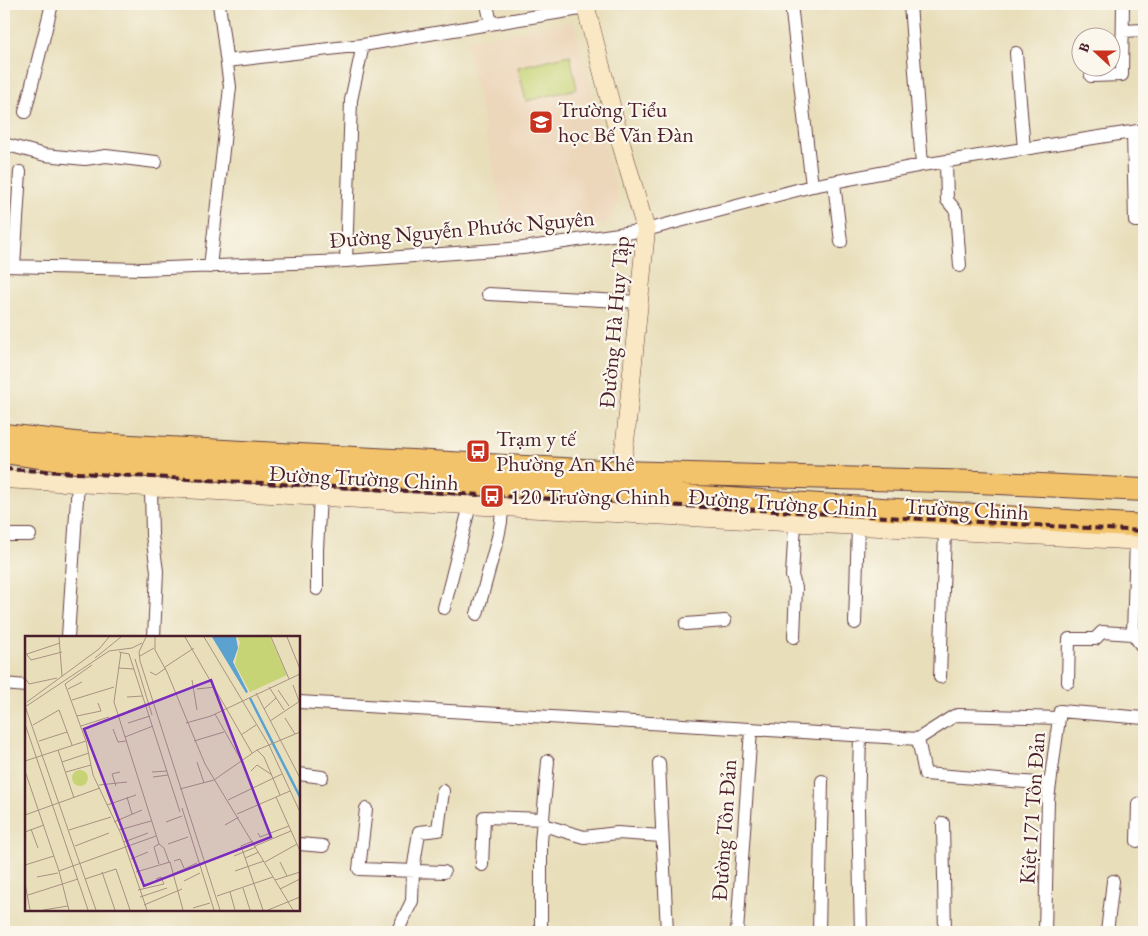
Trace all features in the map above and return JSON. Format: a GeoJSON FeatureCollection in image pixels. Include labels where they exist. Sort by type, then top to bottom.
{"type":"FeatureCollection","features":[{"type":"Feature","properties":{"kind":"highway","name":"Đường Trường Chinh"},"geometry":{"type":"LineString","coordinates":[[4,435],[77,463],[621,472],[1024,484],[1144,490]]}},
{"type":"Feature","properties":{"kind":"highway","name":"Đường Trường Chinh"},"geometry":{"type":"LineString","coordinates":[[4,452],[77,463],[612,492],[1024,519],[1142,536]]}},
{"type":"Feature","properties":{"kind":"highway"},"geometry":{"type":"LineString","coordinates":[[1024,484],[1024,519]]}},
{"type":"Feature","properties":{"kind":"street"},"geometry":{"type":"LineString","coordinates":[[25,112],[52,4]]}},
{"type":"Feature","properties":{"kind":"street"},"geometry":{"type":"LineString","coordinates":[[210,266],[230,87],[219,4]]}},
{"type":"Feature","properties":{"kind":"street"},"geometry":{"type":"LineString","coordinates":[[487,4],[491,24]]}},
{"type":"Feature","properties":{"kind":"street"},"geometry":{"type":"LineString","coordinates":[[791,4],[812,186]]}},
{"type":"Feature","properties":{"kind":"street"},"geometry":{"type":"LineString","coordinates":[[910,4],[922,165]]}},
{"type":"Feature","properties":{"kind":"street"},"geometry":{"type":"LineString","coordinates":[[1120,76],[1122,76],[1124,31],[1123,4]]}},
{"type":"Feature","properties":{"kind":"street"},"geometry":{"type":"LineString","coordinates":[[227,61],[363,45],[586,6]]}},
{"type":"Feature","properties":{"kind":"street","name":"Đường Hà Huy Tập"},"geometry":{"type":"LineString","coordinates":[[586,6],[620,140],[646,230],[621,472]]}},
{"type":"Feature","properties":{"kind":"street"},"geometry":{"type":"LineString","coordinates":[[1124,31],[1144,30]]}},
{"type":"Feature","properties":{"kind":"street"},"geometry":{"type":"LineString","coordinates":[[346,261],[351,100],[363,45]]}},
{"type":"Feature","properties":{"kind":"street"},"geometry":{"type":"LineString","coordinates":[[1016,53],[1024,149]]}},
{"type":"Feature","properties":{"kind":"street","name":"Đường Nguyễn Phước Nguyên"},"geometry":{"type":"LineString","coordinates":[[9,266],[142,269],[346,261],[523,248],[646,230],[812,186],[922,165],[1138,131],[1139,221]]}},
{"type":"Feature","properties":{"kind":"street"},"geometry":{"type":"LineString","coordinates":[[4,144],[45,155],[85,159],[106,156],[156,162]]}},
{"type":"Feature","properties":{"kind":"street"},"geometry":{"type":"LineString","coordinates":[[946,162],[947,200],[956,211],[960,266]]}},
{"type":"Feature","properties":{"kind":"street"},"geometry":{"type":"LineString","coordinates":[[9,266],[20,172]]}},
{"type":"Feature","properties":{"kind":"street"},"geometry":{"type":"LineString","coordinates":[[834,183],[841,242]]}},
{"type":"Feature","properties":{"kind":"street"},"geometry":{"type":"LineString","coordinates":[[488,294],[639,302]]}},
{"type":"Feature","properties":{"kind":"street"},"geometry":{"type":"LineString","coordinates":[[4,425],[77,463]]}},
{"type":"Feature","properties":{"kind":"street"},"geometry":{"type":"LineString","coordinates":[[4,460],[77,463]]}},
{"type":"Feature","properties":{"kind":"street"},"geometry":{"type":"LineString","coordinates":[[68,636],[77,463]]}},
{"type":"Feature","properties":{"kind":"street","name":"Đường Trường Chinh"},"geometry":{"type":"LineString","coordinates":[[4,479],[77,463],[151,488],[607,513]]}},
{"type":"Feature","properties":{"kind":"street"},"geometry":{"type":"LineString","coordinates":[[151,488],[152,534],[157,571],[154,636]]}},
{"type":"Feature","properties":{"kind":"street"},"geometry":{"type":"LineString","coordinates":[[317,589],[320,497]]}},
{"type":"Feature","properties":{"kind":"street"},"geometry":{"type":"LineString","coordinates":[[444,608],[470,505]]}},
{"type":"Feature","properties":{"kind":"street"},"geometry":{"type":"LineString","coordinates":[[477,614],[498,537],[502,507]]}},
{"type":"Feature","properties":{"kind":"street","name":"Trường Chinh"},"geometry":{"type":"LineString","coordinates":[[607,513],[945,531],[1142,536]]}},
{"type":"Feature","properties":{"kind":"street"},"geometry":{"type":"LineString","coordinates":[[794,638],[796,588],[792,576],[795,523]]}},
{"type":"Feature","properties":{"kind":"street"},"geometry":{"type":"LineString","coordinates":[[855,623],[858,526]]}},
{"type":"Feature","properties":{"kind":"street"},"geometry":{"type":"LineString","coordinates":[[940,677],[945,531]]}},
{"type":"Feature","properties":{"kind":"street"},"geometry":{"type":"LineString","coordinates":[[4,535],[30,535]]}},
{"type":"Feature","properties":{"kind":"street"},"geometry":{"type":"LineString","coordinates":[[1142,536],[1133,634],[1144,650]]}},
{"type":"Feature","properties":{"kind":"street"},"geometry":{"type":"LineString","coordinates":[[686,624],[725,621]]}},
{"type":"Feature","properties":{"kind":"street"},"geometry":{"type":"LineString","coordinates":[[1068,682],[1069,639],[1095,639],[1102,632],[1133,634]]}},
{"type":"Feature","properties":{"kind":"street"},"geometry":{"type":"LineString","coordinates":[[4,684],[25,686]]}},
{"type":"Feature","properties":{"kind":"street"},"geometry":{"type":"LineString","coordinates":[[300,702],[918,739],[958,715],[1059,718]]}},
{"type":"Feature","properties":{"kind":"street","name":"Kiệt 171 Tôn Đản"},"geometry":{"type":"LineString","coordinates":[[1045,932],[1048,800],[1060,711],[1144,718]]}},
{"type":"Feature","properties":{"kind":"street","name":"Đường Tôn Đản"},"geometry":{"type":"LineString","coordinates":[[737,932],[751,730]]}},
{"type":"Feature","properties":{"kind":"street"},"geometry":{"type":"LineString","coordinates":[[860,736],[858,810],[860,932]]}},
{"type":"Feature","properties":{"kind":"street"},"geometry":{"type":"LineString","coordinates":[[918,739],[925,774],[1050,784]]}},
{"type":"Feature","properties":{"kind":"street"},"geometry":{"type":"LineString","coordinates":[[541,932],[541,842],[548,761]]}},
{"type":"Feature","properties":{"kind":"street"},"geometry":{"type":"LineString","coordinates":[[659,763],[667,932]]}},
{"type":"Feature","properties":{"kind":"street"},"geometry":{"type":"LineString","coordinates":[[300,774],[322,776]]}},
{"type":"Feature","properties":{"kind":"street"},"geometry":{"type":"LineString","coordinates":[[819,932],[822,781]]}},
{"type":"Feature","properties":{"kind":"street"},"geometry":{"type":"LineString","coordinates":[[397,932],[412,901],[413,871],[419,832],[438,830],[443,791]]}},
{"type":"Feature","properties":{"kind":"street"},"geometry":{"type":"LineString","coordinates":[[1137,841],[1138,804],[1144,803]]}},
{"type":"Feature","properties":{"kind":"street"},"geometry":{"type":"LineString","coordinates":[[366,809],[359,869],[444,872]]}},
{"type":"Feature","properties":{"kind":"street"},"geometry":{"type":"LineString","coordinates":[[482,864],[484,817],[543,822],[584,837],[616,833],[662,836]]}},
{"type":"Feature","properties":{"kind":"street"},"geometry":{"type":"LineString","coordinates":[[943,823],[945,932]]}},
{"type":"Feature","properties":{"kind":"street"},"geometry":{"type":"LineString","coordinates":[[300,844],[323,846]]}},
{"type":"Feature","properties":{"kind":"street"},"geometry":{"type":"LineString","coordinates":[[1107,932],[1113,880]]}},
{"type":"Feature","properties":{"kind":"shaded area","name":"Trường Tiểu học Bế Văn Đàn"},"geometry":{"type":"Polygon","coordinates":[[[574,21],[619,202],[608,223],[508,239],[466,41],[574,21]]]}},
{"type":"Feature","properties":{"kind":"green space"},"geometry":{"type":"Polygon","coordinates":[[[570,55],[577,89],[526,101],[518,67],[570,55]]]}},
{"type":"Feature","properties":{"kind":"railway"},"geometry":{"type":"LineString","coordinates":[[4,469],[1144,531]]}},
{"type":"Feature","properties":{"kind":"place","name":"Trường Tiểu học Bế Văn Đàn"},"geometry":{"type":"Point","coordinates":[541,122]}},
{"type":"Feature","properties":{"kind":"place","name":"Trạm y tế Phường An Khê"},"geometry":{"type":"Point","coordinates":[478,451]}},
{"type":"Feature","properties":{"kind":"place","name":"120 Trường Chinh"},"geometry":{"type":"Point","coordinates":[492,496]}}]}
